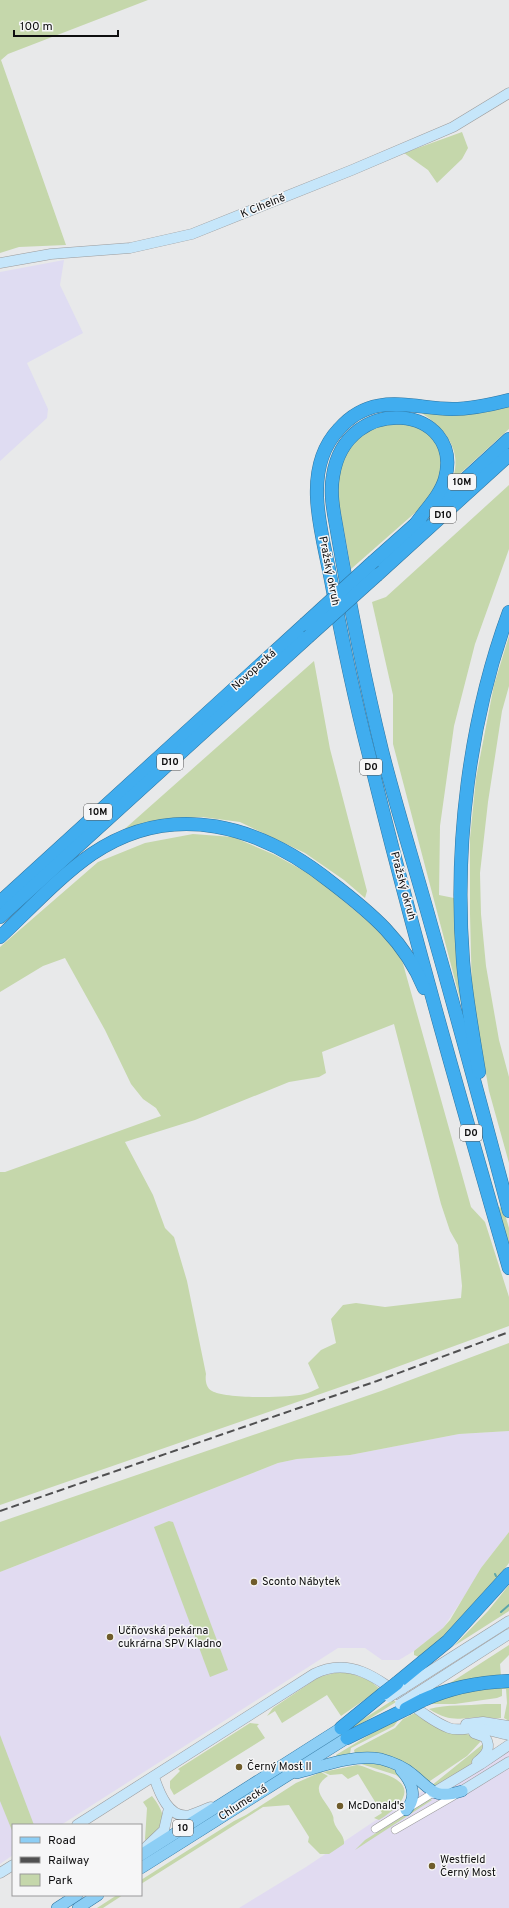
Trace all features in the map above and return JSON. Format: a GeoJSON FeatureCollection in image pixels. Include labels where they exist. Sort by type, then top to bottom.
{"type":"FeatureCollection","features":[{"type":"Feature","properties":{"kind":"highway","name":"Pražský okruh"},"geometry":{"type":"LineString","coordinates":[[509,400],[480,407],[456,409],[393,403],[377,406],[363,411],[345,423],[328,444],[319,468],[317,499],[340,629],[363,734],[442,1030],[509,1268]]}},
{"type":"Feature","properties":{"kind":"highway","name":"Pražský okruh"},"geometry":{"type":"LineString","coordinates":[[415,525],[441,488],[445,478],[447,466],[446,455],[439,439],[432,430],[422,423],[411,418],[398,417],[379,420],[363,428],[348,441],[341,451],[335,464],[332,484],[333,508],[343,566],[382,752],[509,1211]]}},
{"type":"Feature","properties":{"kind":"highway","name":"Novopacká"},"geometry":{"type":"LineString","coordinates":[[0,902],[509,439]]}},
{"type":"Feature","properties":{"kind":"highway","name":"Novopacká"},"geometry":{"type":"LineString","coordinates":[[0,917],[509,455]]}},
{"type":"Feature","properties":{"kind":"highway"},"geometry":{"type":"LineString","coordinates":[[493,1152],[466,992],[461,917],[461,871],[468,782],[475,743],[491,668],[509,612]]}},
{"type":"Feature","properties":{"kind":"highway"},"geometry":{"type":"LineString","coordinates":[[0,937],[78,865],[112,843],[150,829],[170,826],[187,824],[228,828],[248,834],[291,855],[319,873],[376,920],[404,950],[420,979],[442,1030]]}},
{"type":"Feature","properties":{"kind":"highway"},"geometry":{"type":"LineString","coordinates":[[344,1733],[387,1695],[400,1686],[453,1636],[509,1574]]}},
{"type":"Feature","properties":{"kind":"highway"},"geometry":{"type":"LineString","coordinates":[[344,1733],[417,1698],[481,1683],[509,1681]]}},
{"type":"Feature","properties":{"kind":"main road","name":"Chlumecká"},"geometry":{"type":"LineString","coordinates":[[142,1867],[285,1776],[344,1733]]}},
{"type":"Feature","properties":{"kind":"main road","name":"Chlumecká"},"geometry":{"type":"LineString","coordinates":[[142,1853],[224,1802],[344,1733]]}},
{"type":"Feature","properties":{"kind":"main road"},"geometry":{"type":"LineString","coordinates":[[285,1776],[353,1759],[367,1758],[389,1762],[410,1772],[433,1792],[444,1795],[462,1791]]}},
{"type":"Feature","properties":{"kind":"main road"},"geometry":{"type":"LineString","coordinates":[[389,1762],[401,1770],[412,1787],[412,1800],[406,1810]]}},
{"type":"Feature","properties":{"kind":"main road"},"geometry":{"type":"LineString","coordinates":[[57,1908],[75,1896]]}},
{"type":"Feature","properties":{"kind":"main road"},"geometry":{"type":"LineString","coordinates":[[78,1908],[96,1896]]}},
{"type":"Feature","properties":{"kind":"street","name":"K Cihelně"},"geometry":{"type":"LineString","coordinates":[[0,263],[51,254],[130,248],[192,234],[352,170],[453,127],[509,93]]}},
{"type":"Feature","properties":{"kind":"street"},"geometry":{"type":"LineString","coordinates":[[400,1686],[509,1621]]}},
{"type":"Feature","properties":{"kind":"street"},"geometry":{"type":"LineString","coordinates":[[417,1698],[509,1634]]}},
{"type":"Feature","properties":{"kind":"street"},"geometry":{"type":"LineString","coordinates":[[79,1824],[314,1674],[334,1667],[350,1667],[366,1672],[437,1723],[450,1728],[477,1728],[509,1736]]}},
{"type":"Feature","properties":{"kind":"street"},"geometry":{"type":"LineString","coordinates":[[437,1723],[454,1725],[483,1722],[509,1726]]}},
{"type":"Feature","properties":{"kind":"street"},"geometry":{"type":"LineString","coordinates":[[462,1729],[485,1737],[488,1747],[482,1758],[463,1774]]}},
{"type":"Feature","properties":{"kind":"street"},"geometry":{"type":"LineString","coordinates":[[375,1829],[433,1792],[481,1764],[509,1745]]}},
{"type":"Feature","properties":{"kind":"street"},"geometry":{"type":"LineString","coordinates":[[500,1768],[509,1758]]}},
{"type":"Feature","properties":{"kind":"street"},"geometry":{"type":"LineString","coordinates":[[395,1830],[509,1762]]}},
{"type":"Feature","properties":{"kind":"street"},"geometry":{"type":"LineString","coordinates":[[154,1777],[169,1808],[181,1815],[191,1815],[224,1802]]}},
{"type":"Feature","properties":{"kind":"street"},"geometry":{"type":"LineString","coordinates":[[142,1850],[164,1830],[169,1808]]}},
{"type":"Feature","properties":{"kind":"street"},"geometry":{"type":"LineString","coordinates":[[0,1873],[12,1866]]}},
{"type":"Feature","properties":{"kind":"shaded area"},"geometry":{"type":"Polygon","coordinates":[[[64,260],[60,285],[83,333],[27,363],[48,409],[47,418],[0,461],[0,272],[64,260]]]}},
{"type":"Feature","properties":{"kind":"shaded area"},"geometry":{"type":"Polygon","coordinates":[[[509,1431],[509,1532],[481,1568],[472,1585],[443,1628],[414,1651],[399,1660],[382,1660],[365,1648],[338,1648],[63,1824],[12,1824],[12,1856],[0,1864],[0,1572],[278,1463],[297,1459],[350,1455],[459,1434],[509,1431]]]}},
{"type":"Feature","properties":{"kind":"shaded area","name":"Westfield Černý Most"},"geometry":{"type":"Polygon","coordinates":[[[509,1746],[509,1908],[239,1908],[306,1867],[394,1808],[445,1778],[479,1753],[509,1746]]]}},
{"type":"Feature","properties":{"kind":"green space"},"geometry":{"type":"Polygon","coordinates":[[[0,0],[148,0],[8,54],[1,60],[66,245],[19,247],[0,253],[0,0]]]}},
{"type":"Feature","properties":{"kind":"green space"},"geometry":{"type":"Polygon","coordinates":[[[462,132],[468,148],[462,159],[437,183],[428,170],[404,153],[462,132]]]}},
{"type":"Feature","properties":{"kind":"green space"},"geometry":{"type":"Polygon","coordinates":[[[509,405],[509,429],[452,481],[455,470],[455,459],[450,440],[437,425],[420,412],[509,405]]]}},
{"type":"Feature","properties":{"kind":"green space"},"geometry":{"type":"Polygon","coordinates":[[[403,420],[435,438],[441,454],[440,482],[425,504],[351,569],[336,487],[347,447],[366,429],[403,420]]]}},
{"type":"Feature","properties":{"kind":"green space"},"geometry":{"type":"Polygon","coordinates":[[[509,485],[509,549],[475,644],[454,726],[440,826],[439,895],[454,898],[461,1003],[393,744],[393,695],[372,602],[386,597],[509,485]]]}},
{"type":"Feature","properties":{"kind":"green space"},"geometry":{"type":"Polygon","coordinates":[[[509,636],[509,686],[502,711],[488,802],[480,873],[481,914],[486,966],[499,1040],[509,1077],[509,1163],[489,1091],[472,994],[470,838],[476,778],[494,685],[509,636]]]}},
{"type":"Feature","properties":{"kind":"green space"},"geometry":{"type":"Polygon","coordinates":[[[314,661],[330,749],[367,891],[365,898],[344,880],[305,853],[240,822],[202,817],[173,819],[119,834],[314,661]]]}},
{"type":"Feature","properties":{"kind":"green space"},"geometry":{"type":"Polygon","coordinates":[[[193,834],[233,837],[275,855],[315,877],[370,923],[400,953],[471,1207],[485,1222],[509,1297],[509,1326],[375,1375],[0,1505],[0,1172],[5,1172],[161,1116],[156,1108],[143,1099],[131,1084],[105,1030],[65,958],[43,966],[0,992],[0,947],[98,862],[145,843],[193,834]],[[394,1024],[322,1052],[326,1073],[319,1077],[289,1082],[195,1120],[125,1142],[153,1195],[165,1228],[174,1237],[187,1281],[206,1374],[206,1384],[210,1390],[219,1394],[243,1397],[285,1396],[304,1394],[319,1388],[308,1363],[321,1350],[336,1343],[331,1319],[343,1305],[356,1303],[385,1307],[461,1298],[462,1286],[458,1245],[450,1231],[441,1204],[394,1024]]]}},
{"type":"Feature","properties":{"kind":"green space"},"geometry":{"type":"Polygon","coordinates":[[[498,1207],[503,1208],[509,1228],[509,1253],[498,1207]]]}},
{"type":"Feature","properties":{"kind":"green space"},"geometry":{"type":"Polygon","coordinates":[[[509,1343],[509,1431],[459,1434],[350,1455],[297,1459],[278,1463],[0,1572],[0,1522],[381,1391],[509,1343]]]}},
{"type":"Feature","properties":{"kind":"green space"},"geometry":{"type":"Polygon","coordinates":[[[169,1521],[173,1522],[228,1670],[210,1677],[154,1527],[169,1521]]]}},
{"type":"Feature","properties":{"kind":"green space"},"geometry":{"type":"Polygon","coordinates":[[[509,1532],[509,1563],[490,1588],[450,1633],[419,1657],[414,1655],[414,1651],[443,1628],[450,1620],[481,1568],[509,1532]]]}},
{"type":"Feature","properties":{"kind":"green space"},"geometry":{"type":"Polygon","coordinates":[[[509,1585],[509,1611],[454,1646],[488,1611],[509,1585]]]}},
{"type":"Feature","properties":{"kind":"green space"},"geometry":{"type":"Polygon","coordinates":[[[509,1645],[509,1655],[500,1664],[501,1676],[447,1685],[509,1645]]]}},
{"type":"Feature","properties":{"kind":"green space"},"geometry":{"type":"Polygon","coordinates":[[[343,1671],[369,1680],[380,1689],[341,1716],[327,1695],[282,1723],[275,1711],[267,1716],[273,1708],[319,1677],[343,1671]]]}},
{"type":"Feature","properties":{"kind":"green space"},"geometry":{"type":"Polygon","coordinates":[[[509,1686],[509,1721],[504,1718],[507,1703],[506,1689],[502,1689],[502,1696],[497,1698],[455,1704],[431,1704],[429,1702],[465,1691],[509,1686]]]}},
{"type":"Feature","properties":{"kind":"green space"},"geometry":{"type":"Polygon","coordinates":[[[393,1700],[396,1702],[329,1744],[326,1743],[393,1700]]]}},
{"type":"Feature","properties":{"kind":"green space"},"geometry":{"type":"Polygon","coordinates":[[[501,1704],[501,1718],[482,1717],[455,1719],[443,1716],[429,1709],[436,1707],[501,1704]]]}},
{"type":"Feature","properties":{"kind":"green space"},"geometry":{"type":"Polygon","coordinates":[[[415,1713],[441,1729],[471,1735],[482,1740],[467,1756],[427,1783],[417,1772],[355,1754],[354,1750],[395,1728],[403,1719],[415,1713]]]}},
{"type":"Feature","properties":{"kind":"green space"},"geometry":{"type":"Polygon","coordinates":[[[402,1715],[394,1726],[351,1748],[350,1754],[337,1757],[336,1755],[402,1715]]]}},
{"type":"Feature","properties":{"kind":"green space"},"geometry":{"type":"Polygon","coordinates":[[[250,1723],[259,1724],[257,1726],[265,1738],[174,1795],[170,1788],[170,1781],[180,1771],[178,1769],[250,1723]]]}},
{"type":"Feature","properties":{"kind":"green space"},"geometry":{"type":"Polygon","coordinates":[[[0,1735],[34,1824],[12,1824],[12,1831],[0,1801],[0,1735]]]}},
{"type":"Feature","properties":{"kind":"green space"},"geometry":{"type":"Polygon","coordinates":[[[483,1744],[482,1750],[478,1756],[465,1768],[437,1785],[431,1786],[483,1744]]]}},
{"type":"Feature","properties":{"kind":"green space"},"geometry":{"type":"Polygon","coordinates":[[[358,1763],[382,1764],[395,1770],[400,1775],[407,1790],[401,1779],[396,1775],[358,1763]]]}},
{"type":"Feature","properties":{"kind":"green space"},"geometry":{"type":"Polygon","coordinates":[[[357,1765],[391,1776],[404,1787],[402,1800],[389,1813],[379,1820],[374,1818],[382,1813],[358,1774],[348,1779],[342,1774],[330,1775],[323,1772],[357,1765]]]}},
{"type":"Feature","properties":{"kind":"green space"},"geometry":{"type":"Polygon","coordinates":[[[321,1772],[328,1776],[319,1786],[319,1791],[333,1817],[335,1825],[342,1835],[344,1844],[329,1854],[320,1854],[308,1842],[309,1837],[289,1805],[263,1807],[142,1883],[142,1879],[296,1783],[321,1772]]]}},
{"type":"Feature","properties":{"kind":"green space"},"geometry":{"type":"Polygon","coordinates":[[[152,1796],[163,1815],[163,1824],[158,1832],[146,1841],[147,1808],[143,1802],[152,1796]]]}},
{"type":"Feature","properties":{"kind":"green space"},"geometry":{"type":"Polygon","coordinates":[[[430,1799],[432,1800],[355,1850],[365,1840],[430,1799]]]}},
{"type":"Feature","properties":{"kind":"green space"},"geometry":{"type":"Polygon","coordinates":[[[115,1896],[121,1896],[103,1908],[97,1908],[115,1896]]]}},
{"type":"Feature","properties":{"kind":"waterway"},"geometry":{"type":"LineString","coordinates":[[501,1612],[509,1605]]}},
{"type":"Feature","properties":{"kind":"railway"},"geometry":{"type":"LineString","coordinates":[[0,1511],[377,1381],[509,1332]]}},
{"type":"Feature","properties":{"kind":"place","name":"Sconto Nábytek"},"geometry":{"type":"Point","coordinates":[254,1582]}},
{"type":"Feature","properties":{"kind":"place","name":"Učňovská pekárna cukrárna SPV Kladno"},"geometry":{"type":"Point","coordinates":[110,1637]}},
{"type":"Feature","properties":{"kind":"place","name":"Černý Most II"},"geometry":{"type":"Point","coordinates":[239,1767]}},
{"type":"Feature","properties":{"kind":"place","name":"McDonald's"},"geometry":{"type":"Point","coordinates":[340,1806]}},
{"type":"Feature","properties":{"kind":"place","name":"Westfield Černý Most"},"geometry":{"type":"Point","coordinates":[432,1866]}}]}
